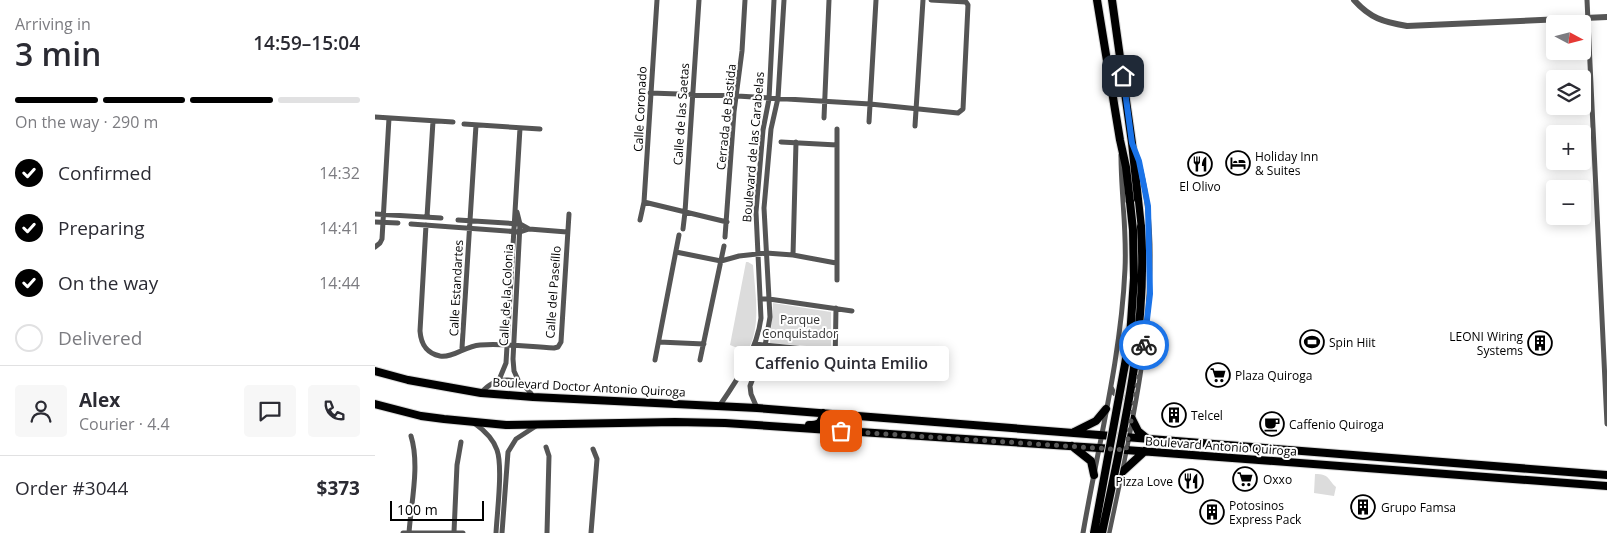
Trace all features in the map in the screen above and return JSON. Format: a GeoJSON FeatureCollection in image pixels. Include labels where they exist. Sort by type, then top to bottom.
{"type":"FeatureCollection","features":[{"type":"Feature","properties":{"kind":"main road"},"geometry":{"type":"LineString","coordinates":[[1093,533],[1130,337],[1134,278],[1133,230],[1126,167],[1097,0]]}},
{"type":"Feature","properties":{"kind":"main road"},"geometry":{"type":"LineString","coordinates":[[1102,533],[1125,420],[1137,341],[1142,295],[1143,255],[1132,143],[1112,0]]}},
{"type":"Feature","properties":{"kind":"main road","name":"Boulevard Doctor Antonio Quiroga"},"geometry":{"type":"LineString","coordinates":[[375,371],[407,380],[481,392],[533,397],[721,405],[804,412]]}},
{"type":"Feature","properties":{"kind":"main road"},"geometry":{"type":"LineString","coordinates":[[375,404],[421,416],[474,423],[535,426],[675,422],[780,427],[793,424],[818,425],[823,413]]}},
{"type":"Feature","properties":{"kind":"main road"},"geometry":{"type":"LineString","coordinates":[[1074,432],[1096,421],[1106,409]]}},
{"type":"Feature","properties":{"kind":"main road","name":"Boulevard Antonio Quiroga"},"geometry":{"type":"LineString","coordinates":[[804,412],[1607,475]]}},
{"type":"Feature","properties":{"kind":"main road"},"geometry":{"type":"LineString","coordinates":[[1131,419],[1138,431],[1149,440]]}},
{"type":"Feature","properties":{"kind":"main road","name":"Boulevard Antonio Quiroga"},"geometry":{"type":"LineString","coordinates":[[780,427],[1145,451],[1607,486]]}},
{"type":"Feature","properties":{"kind":"main road"},"geometry":{"type":"LineString","coordinates":[[1072,446],[1091,461],[1094,475]]}},
{"type":"Feature","properties":{"kind":"main road"},"geometry":{"type":"LineString","coordinates":[[1121,473],[1145,451]]}},
{"type":"Feature","properties":{"kind":"street","name":"Calle Coronado"},"geometry":{"type":"LineString","coordinates":[[640,220],[644,202],[657,0]]}},
{"type":"Feature","properties":{"kind":"street","name":"Calle de las Saetas"},"geometry":{"type":"LineString","coordinates":[[683,229],[699,0]]}},
{"type":"Feature","properties":{"kind":"street","name":"Cerrada de Bastida"},"geometry":{"type":"LineString","coordinates":[[725,236],[734,112],[745,0]]}},
{"type":"Feature","properties":{"kind":"street","name":"Boulevard de las Carabelas"},"geometry":{"type":"LineString","coordinates":[[721,405],[755,344],[761,318],[756,196],[763,130],[769,98],[774,0]]}},
{"type":"Feature","properties":{"kind":"street","name":"Boulevard de las Carabelas"},"geometry":{"type":"LineString","coordinates":[[757,408],[750,386],[765,346],[770,317],[764,208],[771,129],[778,98],[784,0]]}},
{"type":"Feature","properties":{"kind":"street"},"geometry":{"type":"LineString","coordinates":[[824,118],[829,0]]}},
{"type":"Feature","properties":{"kind":"street"},"geometry":{"type":"LineString","coordinates":[[869,122],[876,0]]}},
{"type":"Feature","properties":{"kind":"street"},"geometry":{"type":"LineString","coordinates":[[915,126],[923,0]]}},
{"type":"Feature","properties":{"kind":"street"},"geometry":{"type":"LineString","coordinates":[[650,93],[778,98],[869,104],[958,113],[963,109],[968,3],[931,0]]}},
{"type":"Feature","properties":{"kind":"street"},"geometry":{"type":"LineString","coordinates":[[1354,0],[1369,15],[1379,20],[1407,26],[1546,20]]}},
{"type":"Feature","properties":{"kind":"street"},"geometry":{"type":"LineString","coordinates":[[1587,0],[1587,15]]}},
{"type":"Feature","properties":{"kind":"street"},"geometry":{"type":"LineString","coordinates":[[1591,18],[1607,17]]}},
{"type":"Feature","properties":{"kind":"street"},"geometry":{"type":"LineString","coordinates":[[1589,60],[1607,424]]}},
{"type":"Feature","properties":{"kind":"street"},"geometry":{"type":"LineString","coordinates":[[375,117],[453,122]]}},
{"type":"Feature","properties":{"kind":"street"},"geometry":{"type":"LineString","coordinates":[[375,247],[378,246],[382,239],[389,118]]}},
{"type":"Feature","properties":{"kind":"street"},"geometry":{"type":"LineString","coordinates":[[427,217],[433,121]]}},
{"type":"Feature","properties":{"kind":"street"},"geometry":{"type":"LineString","coordinates":[[464,124],[540,129]]}},
{"type":"Feature","properties":{"kind":"street","name":"Calle Estandartes"},"geometry":{"type":"LineString","coordinates":[[462,348],[476,125]]}},
{"type":"Feature","properties":{"kind":"street","name":"Calle de la Colonia"},"geometry":{"type":"LineString","coordinates":[[499,380],[505,367],[507,344],[520,128]]}},
{"type":"Feature","properties":{"kind":"street"},"geometry":{"type":"LineString","coordinates":[[837,128],[837,280]]}},
{"type":"Feature","properties":{"kind":"street"},"geometry":{"type":"LineString","coordinates":[[1083,533],[1111,387],[1120,326],[1125,268],[1120,140]]}},
{"type":"Feature","properties":{"kind":"street"},"geometry":{"type":"LineString","coordinates":[[781,142],[837,145]]}},
{"type":"Feature","properties":{"kind":"street"},"geometry":{"type":"LineString","coordinates":[[793,255],[795,142]]}},
{"type":"Feature","properties":{"kind":"street"},"geometry":{"type":"LineString","coordinates":[[1109,533],[1136,393],[1150,294],[1148,206],[1139,161],[1132,143]]}},
{"type":"Feature","properties":{"kind":"street"},"geometry":{"type":"LineString","coordinates":[[644,202],[727,222]]}},
{"type":"Feature","properties":{"kind":"street","name":"Calle de la Colonia"},"geometry":{"type":"LineString","coordinates":[[516,209],[520,232],[513,365],[519,382],[527,388],[533,397]]}},
{"type":"Feature","properties":{"kind":"street"},"geometry":{"type":"LineString","coordinates":[[375,214],[441,218]]}},
{"type":"Feature","properties":{"kind":"street","name":"Calle del Paseíllo"},"geometry":{"type":"LineString","coordinates":[[426,225],[421,340],[422,345],[429,352],[438,356],[451,355],[462,348],[477,345],[507,344],[554,348],[560,345],[569,214]]}},
{"type":"Feature","properties":{"kind":"street","name":"Calle Estandartes"},"geometry":{"type":"LineString","coordinates":[[458,220],[520,224],[529,229]]}},
{"type":"Feature","properties":{"kind":"street"},"geometry":{"type":"LineString","coordinates":[[375,222],[398,223]]}},
{"type":"Feature","properties":{"kind":"street","name":"Calle Estandartes"},"geometry":{"type":"LineString","coordinates":[[411,224],[520,232],[529,229],[567,232]]}},
{"type":"Feature","properties":{"kind":"street"},"geometry":{"type":"LineString","coordinates":[[655,360],[679,235]]}},
{"type":"Feature","properties":{"kind":"street"},"geometry":{"type":"LineString","coordinates":[[700,360],[724,246]]}},
{"type":"Feature","properties":{"kind":"street"},"geometry":{"type":"LineString","coordinates":[[676,252],[721,261],[766,253],[793,255],[836,263]]}},
{"type":"Feature","properties":{"kind":"street"},"geometry":{"type":"LineString","coordinates":[[760,299],[852,311]]}},
{"type":"Feature","properties":{"kind":"street"},"geometry":{"type":"LineString","coordinates":[[835,366],[836,308]]}},
{"type":"Feature","properties":{"kind":"street"},"geometry":{"type":"LineString","coordinates":[[659,342],[704,344]]}},
{"type":"Feature","properties":{"kind":"street"},"geometry":{"type":"LineString","coordinates":[[755,344],[835,352]]}},
{"type":"Feature","properties":{"kind":"street"},"geometry":{"type":"LineString","coordinates":[[481,392],[499,380],[509,379],[519,382]]}},
{"type":"Feature","properties":{"kind":"street"},"geometry":{"type":"LineString","coordinates":[[1111,387],[1114,394],[1118,397],[1131,397],[1136,393]]}},
{"type":"Feature","properties":{"kind":"street"},"geometry":{"type":"LineString","coordinates":[[474,423],[489,436],[498,451],[496,533]]}},
{"type":"Feature","properties":{"kind":"street"},"geometry":{"type":"LineString","coordinates":[[502,533],[508,452],[517,439],[535,426]]}},
{"type":"Feature","properties":{"kind":"street"},"geometry":{"type":"LineString","coordinates":[[411,436],[415,452],[415,465],[407,533],[463,533]]}},
{"type":"Feature","properties":{"kind":"street"},"geometry":{"type":"LineString","coordinates":[[454,532],[457,465],[461,442]]}},
{"type":"Feature","properties":{"kind":"street"},"geometry":{"type":"LineString","coordinates":[[546,447],[549,456],[547,533]]}},
{"type":"Feature","properties":{"kind":"street"},"geometry":{"type":"LineString","coordinates":[[591,533],[597,459],[593,449]]}},
{"type":"Feature","properties":{"kind":"street"},"geometry":{"type":"LineString","coordinates":[[498,451],[508,452]]}},
{"type":"Feature","properties":{"kind":"street"},"geometry":{"type":"LineString","coordinates":[[1091,490],[1099,484],[1109,486],[1113,490],[1116,499]]}},
{"type":"Feature","properties":{"kind":"green space"},"geometry":{"type":"Polygon","coordinates":[[[746,262],[753,265],[756,298],[755,331],[747,352],[730,345],[746,262]]]}},
{"type":"Feature","properties":{"kind":"green space","name":"Parque Conquistador"},"geometry":{"type":"Polygon","coordinates":[[[773,303],[831,312],[831,348],[770,343],[773,303]]]}},
{"type":"Feature","properties":{"kind":"green space"},"geometry":{"type":"Polygon","coordinates":[[[1315,474],[1326,476],[1336,487],[1334,496],[1314,493],[1315,474]]]}},
{"type":"Feature","properties":{"kind":"way so far"},"geometry":{"type":"LineString","coordinates":[[841,431],[1126,450],[1144,345]]}},
{"type":"Feature","properties":{"kind":"place","name":"Holiday Inn & Suites"},"geometry":{"type":"Point","coordinates":[1238,163]}},
{"type":"Feature","properties":{"kind":"place","name":"El Olivo"},"geometry":{"type":"Point","coordinates":[1200,164]}},
{"type":"Feature","properties":{"kind":"place","name":"Spin Hiit"},"geometry":{"type":"Point","coordinates":[1312,342]}},
{"type":"Feature","properties":{"kind":"place","name":"LEONI Wiring Systems"},"geometry":{"type":"Point","coordinates":[1540,343]}},
{"type":"Feature","properties":{"kind":"place","name":"Plaza Quiroga"},"geometry":{"type":"Point","coordinates":[1218,375]}},
{"type":"Feature","properties":{"kind":"place","name":"Telcel"},"geometry":{"type":"Point","coordinates":[1174,415]}},
{"type":"Feature","properties":{"kind":"place","name":"Caffenio Quiroga"},"geometry":{"type":"Point","coordinates":[1272,424]}},
{"type":"Feature","properties":{"kind":"place","name":"Caffenio Quinta Emilio"},"geometry":{"type":"Point","coordinates":[841,431]}},
{"type":"Feature","properties":{"kind":"place","name":"Oxxo"},"geometry":{"type":"Point","coordinates":[1245,479]}},
{"type":"Feature","properties":{"kind":"place","name":"Pizza Love"},"geometry":{"type":"Point","coordinates":[1191,481]}},
{"type":"Feature","properties":{"kind":"place","name":"Grupo Famsa"},"geometry":{"type":"Point","coordinates":[1363,507]}},
{"type":"Feature","properties":{"kind":"place","name":"Potosinos Express Pack"},"geometry":{"type":"Point","coordinates":[1212,512]}},
{"type":"Feature","properties":{"kind":"route"},"geometry":{"type":"LineString","coordinates":[[1123,76],[1132,143],[1139,161],[1148,206],[1150,294],[1144,345]]}}]}
